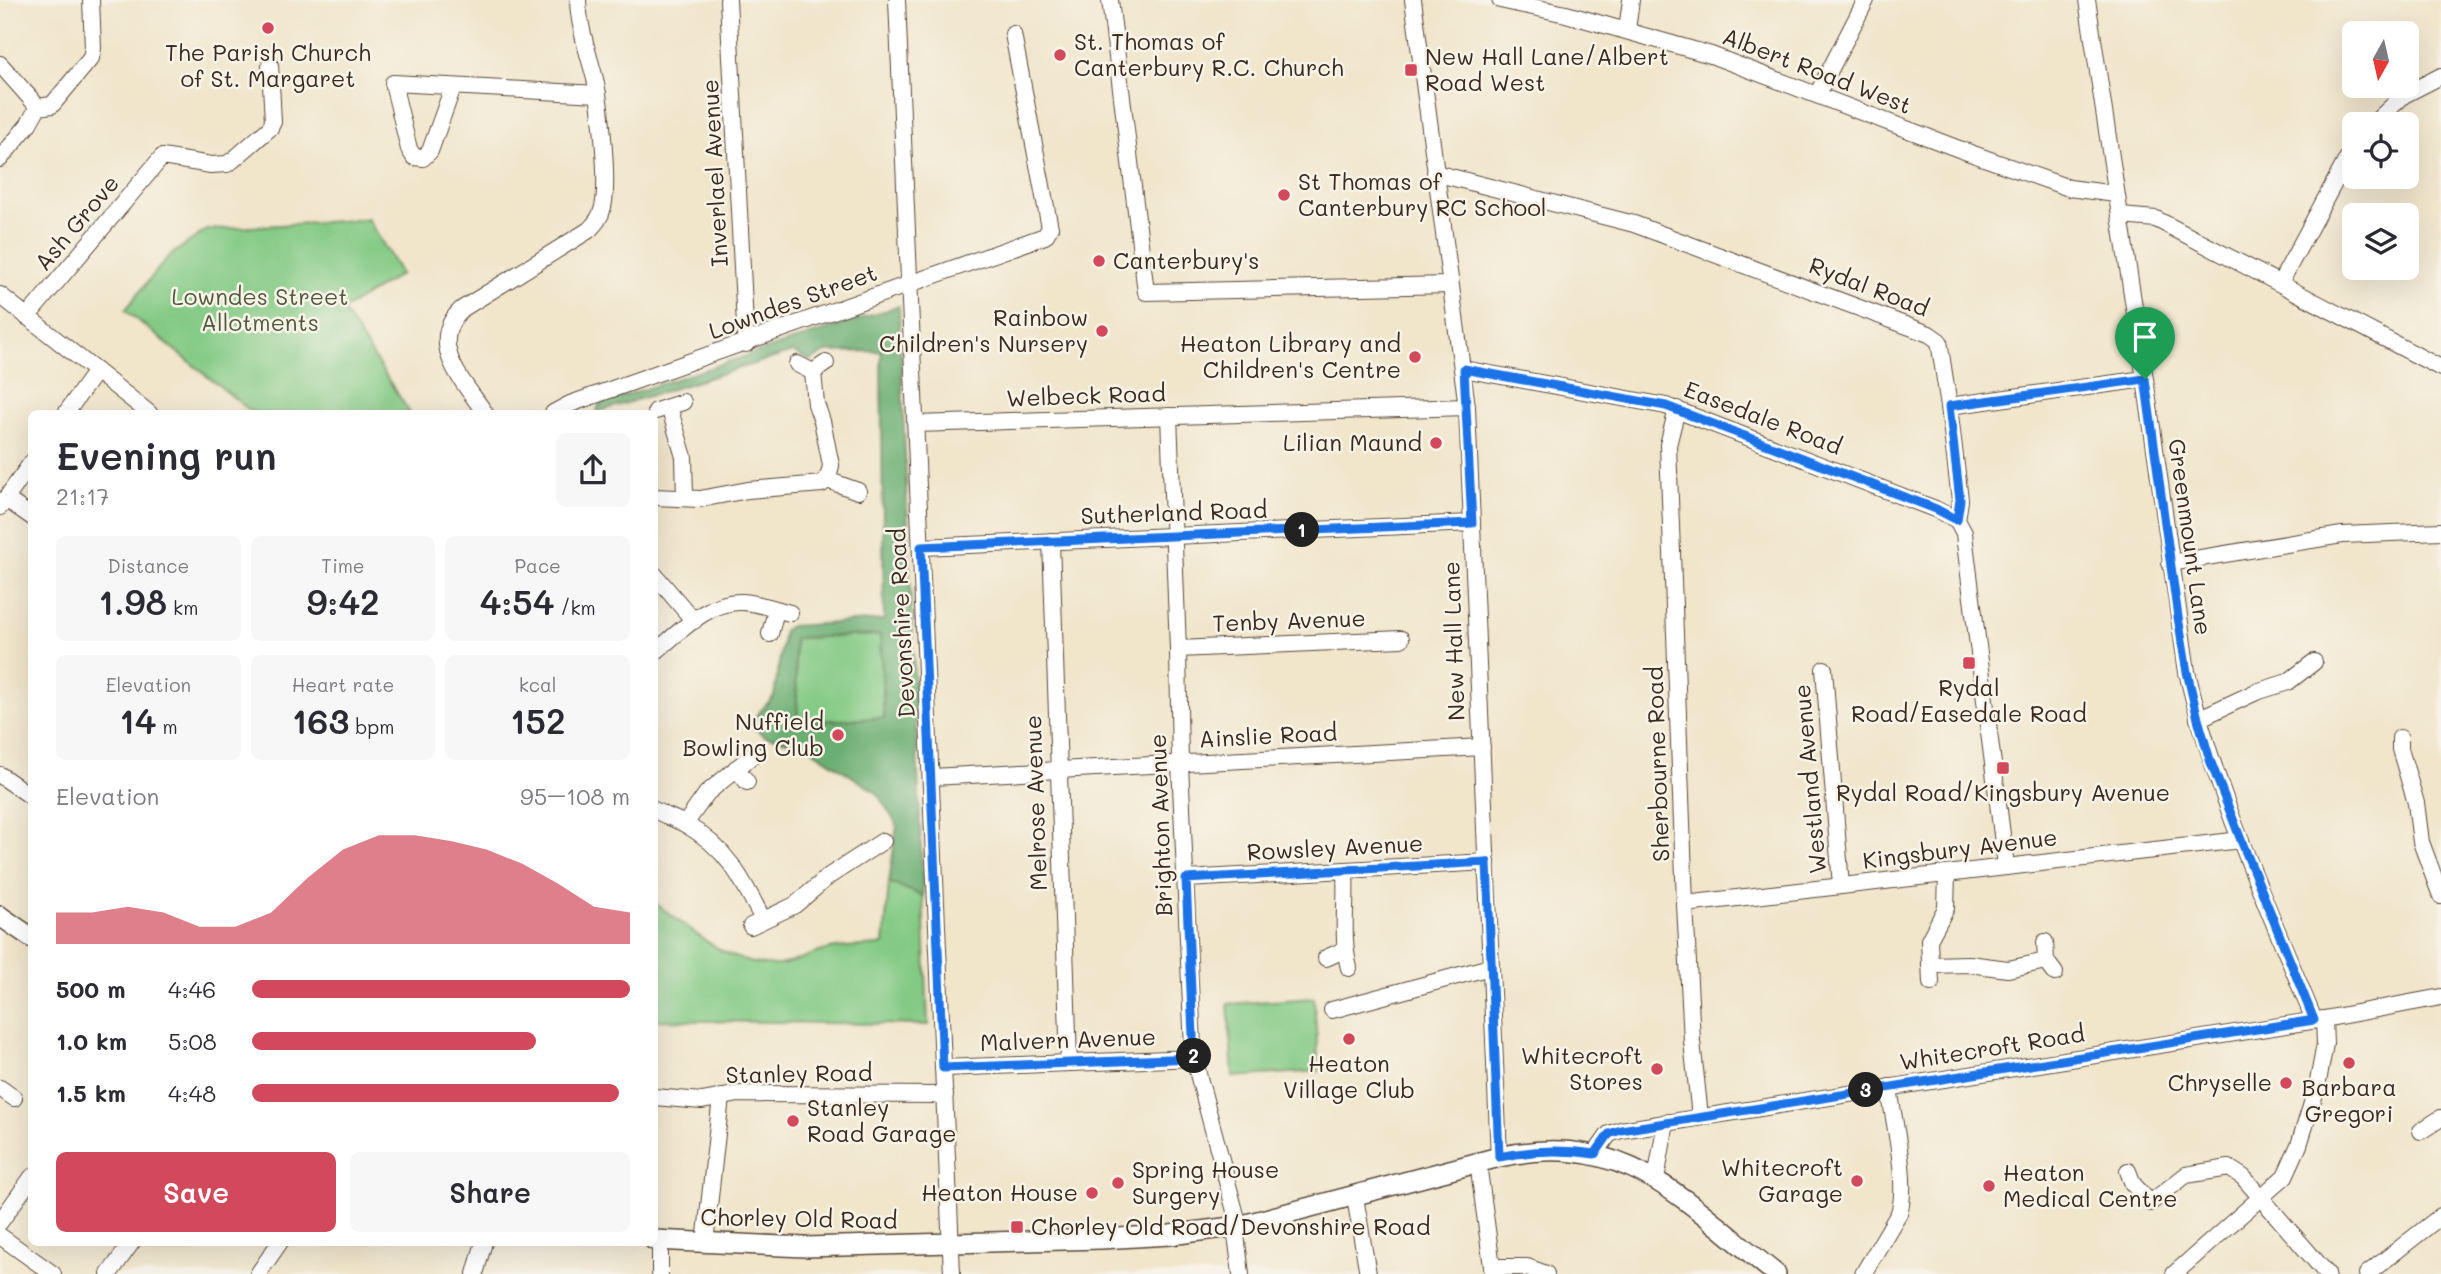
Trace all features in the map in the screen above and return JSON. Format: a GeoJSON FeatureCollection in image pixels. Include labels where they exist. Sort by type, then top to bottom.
{"type":"FeatureCollection","features":[{"type":"Feature","properties":{"kind":"main road"},"geometry":{"type":"LineString","coordinates":[[0,916],[28,935]]}},
{"type":"Feature","properties":{"kind":"main road","name":"Chorley Old Road"},"geometry":{"type":"LineString","coordinates":[[658,1240],[805,1247],[1101,1239],[1237,1227],[1499,1157],[1554,1150],[1595,1154],[1630,1166],[1656,1179],[1776,1274]]}},
{"type":"Feature","properties":{"kind":"street"},"geometry":{"type":"LineString","coordinates":[[38,107],[52,105],[91,58],[91,0]]}},
{"type":"Feature","properties":{"kind":"street"},"geometry":{"type":"LineString","coordinates":[[483,410],[448,354],[446,343],[449,325],[462,309],[589,230],[596,223],[604,205],[598,94],[578,19],[578,0]]}},
{"type":"Feature","properties":{"kind":"street","name":"Inverlael Avenue"},"geometry":{"type":"LineString","coordinates":[[728,0],[746,344]]}},
{"type":"Feature","properties":{"kind":"street","name":"Devonshire Road"},"geometry":{"type":"LineString","coordinates":[[897,0],[952,1274]]}},
{"type":"Feature","properties":{"kind":"street"},"geometry":{"type":"LineString","coordinates":[[1110,0],[1146,292],[1450,285]]}},
{"type":"Feature","properties":{"kind":"street","name":"New Hall Lane"},"geometry":{"type":"LineString","coordinates":[[1413,0],[1467,407],[1499,1157]]}},
{"type":"Feature","properties":{"kind":"street","name":"Albert Road West"},"geometry":{"type":"LineString","coordinates":[[1500,0],[1566,14],[1711,55],[2069,188],[2116,194]]}},
{"type":"Feature","properties":{"kind":"street"},"geometry":{"type":"LineString","coordinates":[[1627,30],[1631,0]]}},
{"type":"Feature","properties":{"kind":"street"},"geometry":{"type":"LineString","coordinates":[[1817,95],[1866,0]]}},
{"type":"Feature","properties":{"kind":"street","name":"Greenmount Lane"},"geometry":{"type":"LineString","coordinates":[[2087,0],[2187,672],[2210,760],[2241,840],[2319,1019]]}},
{"type":"Feature","properties":{"kind":"street","name":"Lowndes Street"},"geometry":{"type":"LineString","coordinates":[[559,410],[1049,233],[1013,34]]}},
{"type":"Feature","properties":{"kind":"street"},"geometry":{"type":"LineString","coordinates":[[0,64],[38,107]]}},
{"type":"Feature","properties":{"kind":"street","name":"Ash Grove"},"geometry":{"type":"LineString","coordinates":[[27,317],[162,158],[211,165],[227,164],[270,128],[273,122],[270,65]]}},
{"type":"Feature","properties":{"kind":"street"},"geometry":{"type":"LineString","coordinates":[[2386,112],[2404,95],[2441,76]]}},
{"type":"Feature","properties":{"kind":"street"},"geometry":{"type":"LineString","coordinates":[[453,87],[432,147],[423,158],[414,157],[409,149],[393,83],[598,94]]}},
{"type":"Feature","properties":{"kind":"street"},"geometry":{"type":"LineString","coordinates":[[0,159],[28,125],[38,107]]}},
{"type":"Feature","properties":{"kind":"street"},"geometry":{"type":"LineString","coordinates":[[2280,283],[2342,168]]}},
{"type":"Feature","properties":{"kind":"street","name":"Rydal Road"},"geometry":{"type":"LineString","coordinates":[[1435,173],[1634,224],[1935,337],[1941,346],[1960,500],[1957,520],[1964,533],[2006,866]]}},
{"type":"Feature","properties":{"kind":"street"},"geometry":{"type":"LineString","coordinates":[[2121,216],[2156,219],[2441,368]]}},
{"type":"Feature","properties":{"kind":"street"},"geometry":{"type":"LineString","coordinates":[[0,295],[145,410]]}},
{"type":"Feature","properties":{"kind":"street"},"geometry":{"type":"LineString","coordinates":[[658,497],[700,499],[748,490],[813,486],[827,480],[831,465],[816,404],[819,367],[797,365]]}},
{"type":"Feature","properties":{"kind":"street","name":"Easedale Road"},"geometry":{"type":"LineString","coordinates":[[1464,369],[1677,409],[1957,520]]}},
{"type":"Feature","properties":{"kind":"street"},"geometry":{"type":"LineString","coordinates":[[68,410],[96,371]]}},
{"type":"Feature","properties":{"kind":"street"},"geometry":{"type":"LineString","coordinates":[[1949,406],[2145,379]]}},
{"type":"Feature","properties":{"kind":"street"},"geometry":{"type":"LineString","coordinates":[[669,407],[684,457],[685,498]]}},
{"type":"Feature","properties":{"kind":"street","name":"Welbeck Road"},"geometry":{"type":"LineString","coordinates":[[916,424],[1467,407]]}},
{"type":"Feature","properties":{"kind":"street","name":"Sherbourne Road"},"geometry":{"type":"LineString","coordinates":[[1677,409],[1668,445],[1685,904],[1692,1041],[1700,1117]]}},
{"type":"Feature","properties":{"kind":"street","name":"Brighton Avenue"},"geometry":{"type":"LineString","coordinates":[[1169,416],[1180,764],[1194,1058],[1237,1227],[1241,1274]]}},
{"type":"Feature","properties":{"kind":"street"},"geometry":{"type":"LineString","coordinates":[[28,468],[3,503],[28,515]]}},
{"type":"Feature","properties":{"kind":"street"},"geometry":{"type":"LineString","coordinates":[[827,480],[858,491]]}},
{"type":"Feature","properties":{"kind":"street","name":"Sutherland Road"},"geometry":{"type":"LineString","coordinates":[[921,547],[1472,523]]}},
{"type":"Feature","properties":{"kind":"street"},"geometry":{"type":"LineString","coordinates":[[2170,563],[2342,535],[2441,531]]}},
{"type":"Feature","properties":{"kind":"street","name":"Melrose Avenue"},"geometry":{"type":"LineString","coordinates":[[1051,541],[1069,1063]]}},
{"type":"Feature","properties":{"kind":"street"},"geometry":{"type":"LineString","coordinates":[[658,579],[694,621]]}},
{"type":"Feature","properties":{"kind":"street"},"geometry":{"type":"LineString","coordinates":[[658,650],[710,609],[727,603],[752,603],[783,612],[770,634]]}},
{"type":"Feature","properties":{"kind":"street","name":"Tenby Avenue"},"geometry":{"type":"LineString","coordinates":[[1178,649],[1401,639]]}},
{"type":"Feature","properties":{"kind":"street"},"geometry":{"type":"LineString","coordinates":[[2198,719],[2247,695],[2288,682],[2314,662]]}},
{"type":"Feature","properties":{"kind":"street","name":"Westland Avenue"},"geometry":{"type":"LineString","coordinates":[[1824,669],[1841,886]]}},
{"type":"Feature","properties":{"kind":"street"},"geometry":{"type":"LineString","coordinates":[[2400,738],[2400,749],[2416,803],[2421,842],[2441,896]]}},
{"type":"Feature","properties":{"kind":"street","name":"Ainslie Road"},"geometry":{"type":"LineString","coordinates":[[932,777],[1482,747]]}},
{"type":"Feature","properties":{"kind":"street"},"geometry":{"type":"LineString","coordinates":[[685,824],[707,793],[754,754]]}},
{"type":"Feature","properties":{"kind":"street"},"geometry":{"type":"LineString","coordinates":[[736,768],[747,782]]}},
{"type":"Feature","properties":{"kind":"street"},"geometry":{"type":"LineString","coordinates":[[0,775],[28,794]]}},
{"type":"Feature","properties":{"kind":"street"},"geometry":{"type":"LineString","coordinates":[[658,812],[685,824],[715,845],[735,866],[757,923],[795,905],[860,848],[883,841]]}},
{"type":"Feature","properties":{"kind":"street","name":"Kingsbury Avenue"},"geometry":{"type":"LineString","coordinates":[[1685,904],[2241,840]]}},
{"type":"Feature","properties":{"kind":"street","name":"Rowsley Avenue"},"geometry":{"type":"LineString","coordinates":[[1186,879],[1487,862]]}},
{"type":"Feature","properties":{"kind":"street"},"geometry":{"type":"LineString","coordinates":[[1345,870],[1347,906],[1344,950],[1349,968]]}},
{"type":"Feature","properties":{"kind":"street"},"geometry":{"type":"LineString","coordinates":[[1931,983],[1928,945],[1930,934],[1947,908],[1947,874]]}},
{"type":"Feature","properties":{"kind":"street"},"geometry":{"type":"LineString","coordinates":[[1930,965],[1969,964],[2008,969],[2050,967],[2045,942]]}},
{"type":"Feature","properties":{"kind":"street"},"geometry":{"type":"LineString","coordinates":[[1326,958],[1344,950]]}},
{"type":"Feature","properties":{"kind":"street"},"geometry":{"type":"LineString","coordinates":[[1332,1010],[1490,967]]}},
{"type":"Feature","properties":{"kind":"street","name":"Whitecroft Road"},"geometry":{"type":"LineString","coordinates":[[1595,1154],[1606,1138],[1615,1131],[2319,1019],[2441,997]]}},
{"type":"Feature","properties":{"kind":"street"},"geometry":{"type":"LineString","coordinates":[[2174,1274],[2285,1175],[2299,1145],[2317,1087],[2323,1055],[2319,1019]]}},
{"type":"Feature","properties":{"kind":"street","name":"Malvern Avenue"},"geometry":{"type":"LineString","coordinates":[[943,1068],[1194,1058]]}},
{"type":"Feature","properties":{"kind":"street"},"geometry":{"type":"LineString","coordinates":[[1863,1274],[1902,1203],[1901,1175],[1889,1087]]}},
{"type":"Feature","properties":{"kind":"street"},"geometry":{"type":"LineString","coordinates":[[0,1088],[14,1098]]}},
{"type":"Feature","properties":{"kind":"street","name":"Stanley Road"},"geometry":{"type":"LineString","coordinates":[[658,1097],[702,1101],[739,1094],[944,1094]]}},
{"type":"Feature","properties":{"kind":"street"},"geometry":{"type":"LineString","coordinates":[[705,1243],[721,1097]]}},
{"type":"Feature","properties":{"kind":"street"},"geometry":{"type":"LineString","coordinates":[[1656,1179],[1667,1122]]}},
{"type":"Feature","properties":{"kind":"street"},"geometry":{"type":"LineString","coordinates":[[1478,1163],[1492,1270],[1527,1267],[1546,1274]]}},
{"type":"Feature","properties":{"kind":"street"},"geometry":{"type":"LineString","coordinates":[[2128,1171],[2133,1184],[2150,1203],[2186,1175],[2229,1168],[2243,1177],[2327,1274]]}},
{"type":"Feature","properties":{"kind":"street"},"geometry":{"type":"LineString","coordinates":[[0,1222],[28,1183]]}},
{"type":"Feature","properties":{"kind":"street"},"geometry":{"type":"LineString","coordinates":[[1355,1197],[1368,1274]]}},
{"type":"Feature","properties":{"kind":"street"},"geometry":{"type":"LineString","coordinates":[[2367,1274],[2441,1216]]}},
{"type":"Feature","properties":{"kind":"street"},"geometry":{"type":"LineString","coordinates":[[0,1236],[53,1274]]}},
{"type":"Feature","properties":{"kind":"street"},"geometry":{"type":"LineString","coordinates":[[109,1274],[129,1246]]}},
{"type":"Feature","properties":{"kind":"street"},"geometry":{"type":"LineString","coordinates":[[258,1274],[277,1246]]}},
{"type":"Feature","properties":{"kind":"street"},"geometry":{"type":"LineString","coordinates":[[475,1274],[483,1246]]}},
{"type":"Feature","properties":{"kind":"street"},"geometry":{"type":"LineString","coordinates":[[658,1246],[660,1274]]}},
{"type":"Feature","properties":{"kind":"green space","name":"Lowndes Street Allotments"},"geometry":{"type":"Polygon","coordinates":[[[368,219],[401,274],[343,310],[408,410],[249,410],[125,310],[167,258],[206,230],[368,219]]]}},
{"type":"Feature","properties":{"kind":"green space"},"geometry":{"type":"Polygon","coordinates":[[[899,306],[923,896],[889,882],[897,825],[877,793],[803,744],[764,736],[749,724],[774,696],[784,630],[790,626],[884,620],[881,351],[826,352],[810,361],[793,352],[598,410],[599,404],[899,306]],[[880,635],[794,638],[798,722],[884,718],[880,635]]]}},
{"type":"Feature","properties":{"kind":"green space"},"geometry":{"type":"Polygon","coordinates":[[[880,635],[884,718],[798,722],[794,638],[880,635]]]}},
{"type":"Feature","properties":{"kind":"green space"},"geometry":{"type":"Polygon","coordinates":[[[889,882],[923,896],[928,1025],[658,1020],[658,905],[727,954],[760,964],[778,965],[829,949],[884,944],[889,882]]]}},
{"type":"Feature","properties":{"kind":"green space"},"geometry":{"type":"Polygon","coordinates":[[[1314,998],[1319,1071],[1233,1077],[1228,1004],[1314,998]]]}},
{"type":"Feature","properties":{"kind":"place","name":"The Parish Church of St. Margaret"},"geometry":{"type":"Point","coordinates":[268,28]}},
{"type":"Feature","properties":{"kind":"place","name":"St. Thomas of Canterbury R.C. Church"},"geometry":{"type":"Point","coordinates":[1060,55]}},
{"type":"Feature","properties":{"kind":"place","name":"New Hall Lane/Albert Road West"},"geometry":{"type":"Point","coordinates":[1411,70]}},
{"type":"Feature","properties":{"kind":"place","name":"St Thomas of Canterbury RC School"},"geometry":{"type":"Point","coordinates":[1284,195]}},
{"type":"Feature","properties":{"kind":"place","name":"Canterbury's"},"geometry":{"type":"Point","coordinates":[1099,261]}},
{"type":"Feature","properties":{"kind":"place","name":"Rainbow Children's Nursery"},"geometry":{"type":"Point","coordinates":[1102,331]}},
{"type":"Feature","properties":{"kind":"place","name":"Heaton Library and Children's Centre"},"geometry":{"type":"Point","coordinates":[1415,357]}},
{"type":"Feature","properties":{"kind":"place","name":"Lilian Maund"},"geometry":{"type":"Point","coordinates":[1436,443]}},
{"type":"Feature","properties":{"kind":"place","name":"Rydal Road/Easedale Road"},"geometry":{"type":"Point","coordinates":[1969,663]}},
{"type":"Feature","properties":{"kind":"place","name":"Nuffield Bowling Club"},"geometry":{"type":"Point","coordinates":[838,735]}},
{"type":"Feature","properties":{"kind":"place","name":"Rydal Road/Kingsbury Avenue"},"geometry":{"type":"Point","coordinates":[2003,768]}},
{"type":"Feature","properties":{"kind":"place","name":"Heaton Village Club"},"geometry":{"type":"Point","coordinates":[1349,1039]}},
{"type":"Feature","properties":{"kind":"place","name":"Barbara Gregori"},"geometry":{"type":"Point","coordinates":[2349,1063]}},
{"type":"Feature","properties":{"kind":"place","name":"Whitecroft Stores"},"geometry":{"type":"Point","coordinates":[1657,1069]}},
{"type":"Feature","properties":{"kind":"place","name":"Chryselle"},"geometry":{"type":"Point","coordinates":[2286,1083]}},
{"type":"Feature","properties":{"kind":"place","name":"Stanley Road Garage"},"geometry":{"type":"Point","coordinates":[793,1121]}},
{"type":"Feature","properties":{"kind":"place","name":"Whitecroft Garage"},"geometry":{"type":"Point","coordinates":[1857,1181]}},
{"type":"Feature","properties":{"kind":"place","name":"Spring House Surgery"},"geometry":{"type":"Point","coordinates":[1118,1183]}},
{"type":"Feature","properties":{"kind":"place","name":"Heaton Medical Centre"},"geometry":{"type":"Point","coordinates":[1989,1186]}},
{"type":"Feature","properties":{"kind":"place","name":"Heaton House"},"geometry":{"type":"Point","coordinates":[1092,1193]}},
{"type":"Feature","properties":{"kind":"place","name":"Chorley Old Road/Devonshire Road"},"geometry":{"type":"Point","coordinates":[1017,1227]}},
{"type":"Feature","properties":{"kind":"route"},"geometry":{"type":"LineString","coordinates":[[1464,369],[1677,409],[1936,509],[1957,520],[1960,500],[1949,406],[2145,379],[2178,617],[2198,719],[2210,760],[2314,1020],[1615,1131],[1609,1134],[1595,1154],[1554,1150],[1499,1157],[1487,862],[1186,879],[1194,1058],[943,1068],[921,547],[1472,523],[1464,369]]}}]}
